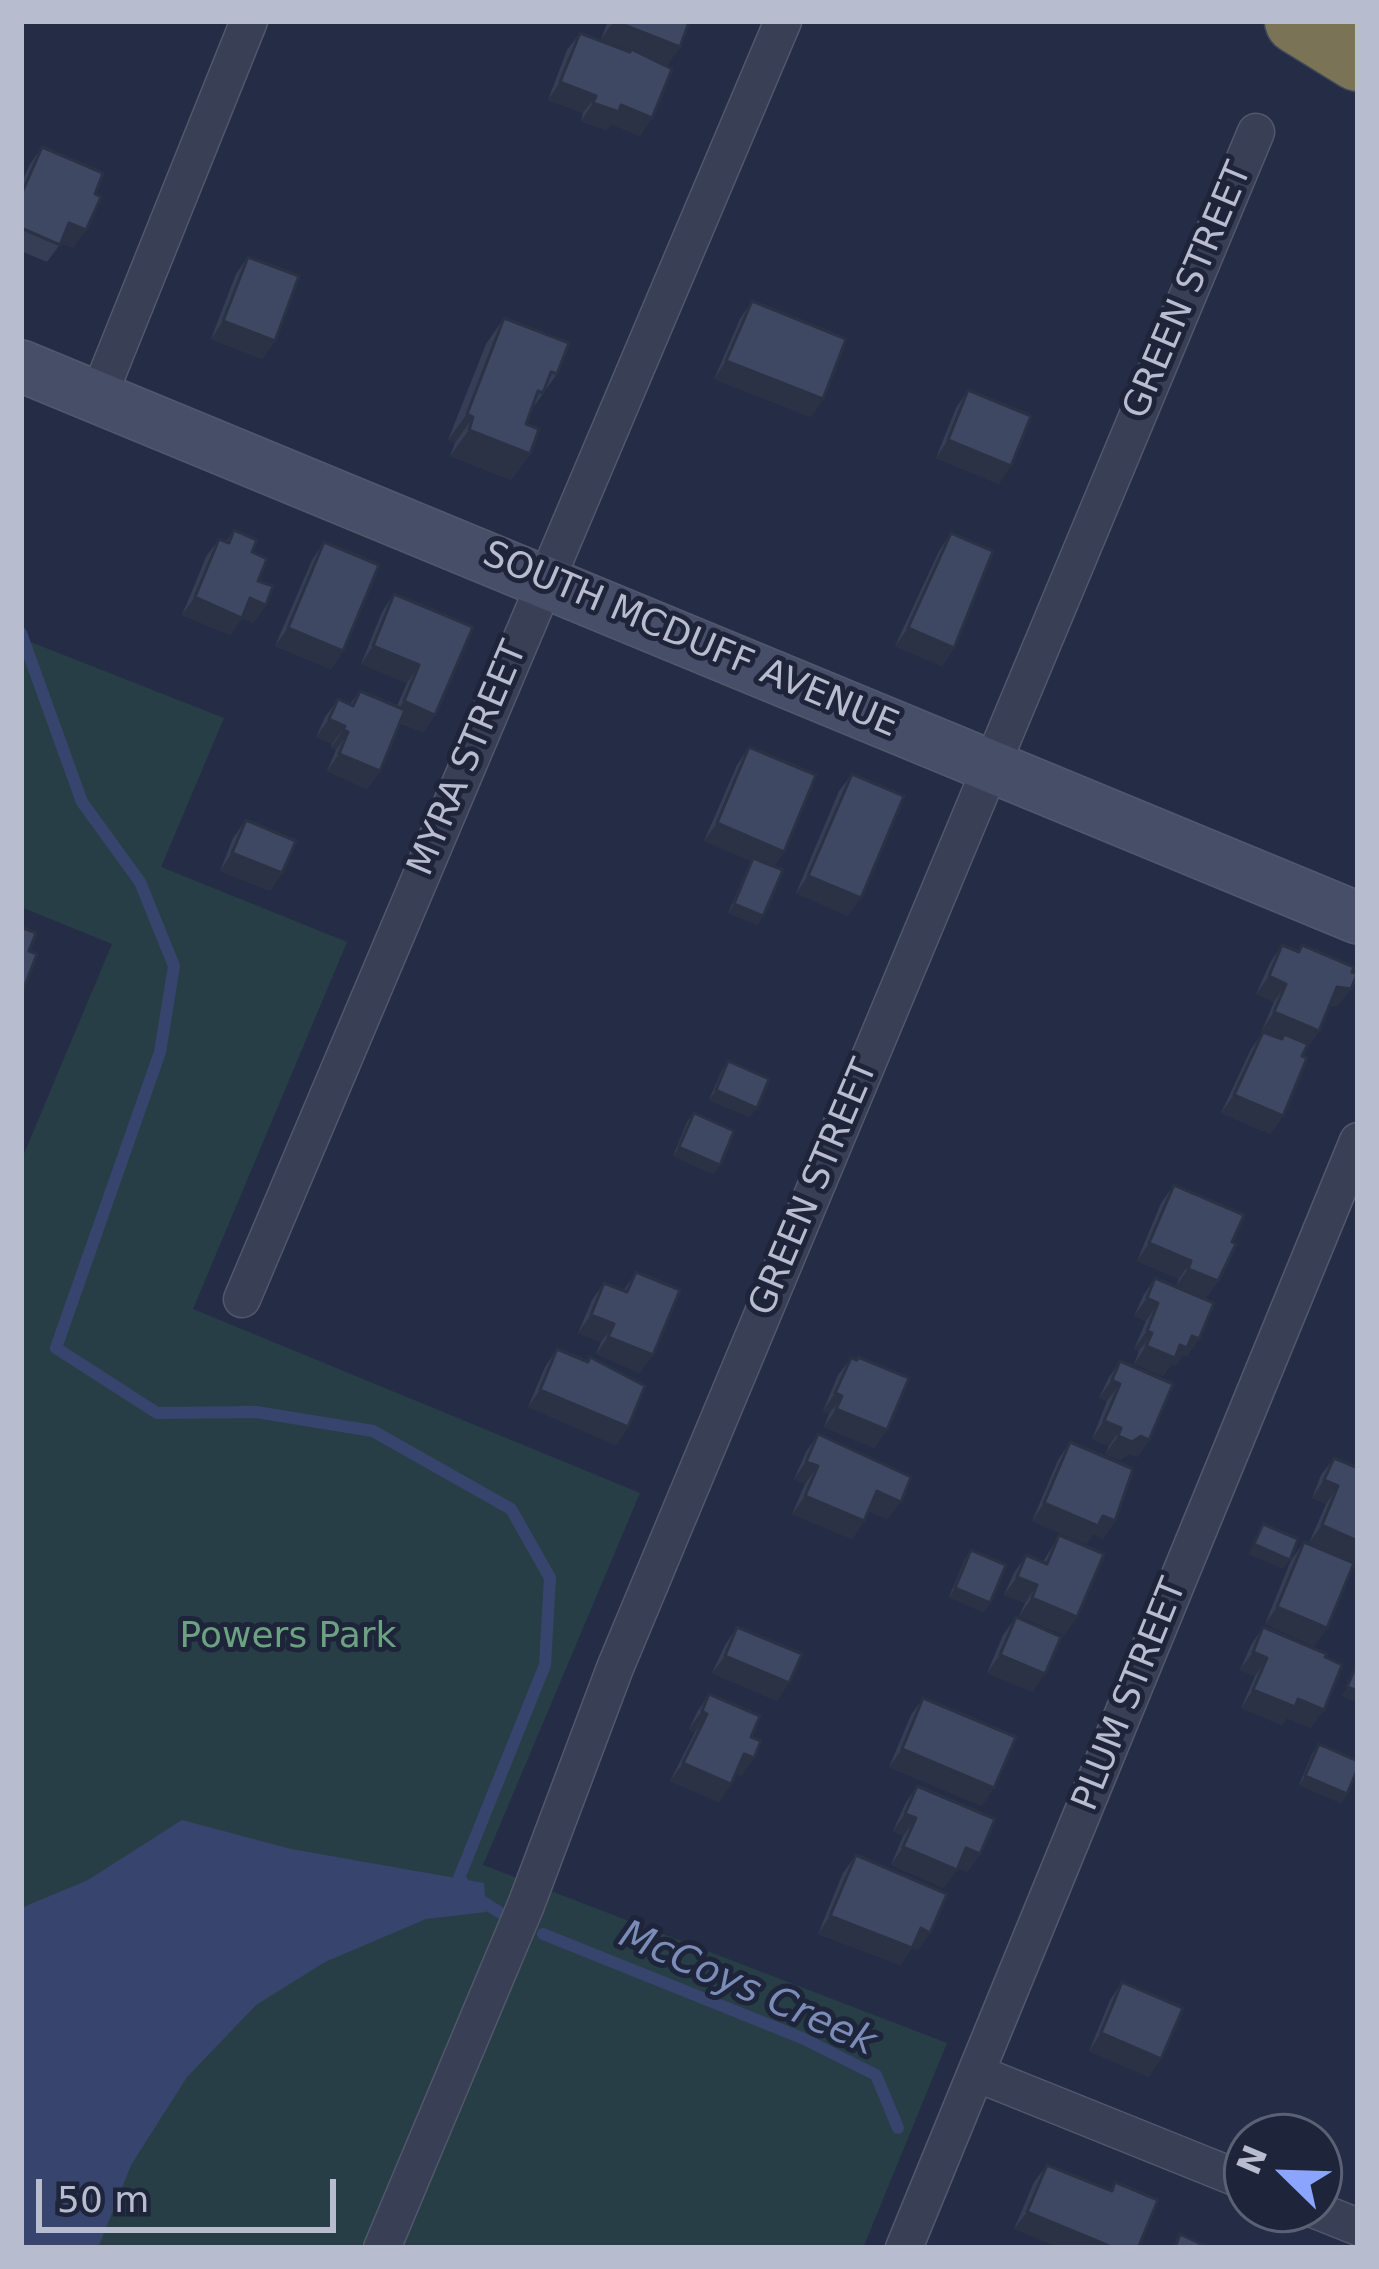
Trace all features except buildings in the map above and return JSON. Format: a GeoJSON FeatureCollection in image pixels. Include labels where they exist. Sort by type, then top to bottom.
{"type":"FeatureCollection","features":[{"type":"Feature","properties":{"kind":"highway"},"geometry":{"type":"LineString","coordinates":[[1298,21],[1358,58]]}},
{"type":"Feature","properties":{"kind":"main road","name":"SOUTH MCDUFF AVENUE"},"geometry":{"type":"LineString","coordinates":[[21,366],[1358,919]]}},
{"type":"Feature","properties":{"kind":"street"},"geometry":{"type":"LineString","coordinates":[[98,397],[249,21]]}},
{"type":"Feature","properties":{"kind":"street","name":"MYRA STREET"},"geometry":{"type":"LineString","coordinates":[[242,1299],[782,21]]}},
{"type":"Feature","properties":{"kind":"street","name":"GREEN STREET"},"geometry":{"type":"LineString","coordinates":[[382,2248],[526,1905],[615,1668],[1256,132]]}},
{"type":"Feature","properties":{"kind":"street","name":"PLUM STREET"},"geometry":{"type":"LineString","coordinates":[[904,2248],[1358,1141]]}},
{"type":"Feature","properties":{"kind":"street"},"geometry":{"type":"LineString","coordinates":[[976,2073],[1223,2172]]}},
{"type":"Feature","properties":{"kind":"green space","name":"Powers Park"},"geometry":{"type":"Polygon","coordinates":[[[28,641],[224,718],[161,867],[347,942],[193,1309],[640,1493],[483,1865],[947,2043],[863,2248],[21,2248],[21,1161],[112,944],[21,907],[21,658],[28,641]]]}},
{"type":"Feature","properties":{"kind":"water"},"geometry":{"type":"Polygon","coordinates":[[[182,1820],[291,1849],[484,1883],[486,1912],[426,1919],[325,1962],[256,2005],[187,2077],[131,2165],[98,2248],[21,2248],[21,1908],[88,1880],[182,1820]]]}},
{"type":"Feature","properties":{"kind":"waterway","name":"McCoys Creek"},"geometry":{"type":"LineString","coordinates":[[21,633],[82,802],[140,882],[174,966],[160,1052],[56,1348],[157,1413],[256,1412],[373,1431],[511,1509],[550,1578],[545,1665],[459,1878],[472,1895],[499,1912]]}},
{"type":"Feature","properties":{"kind":"waterway","name":"McCoys Creek"},"geometry":{"type":"LineString","coordinates":[[543,1934],[802,2038],[876,2075],[898,2128]]}}]}
